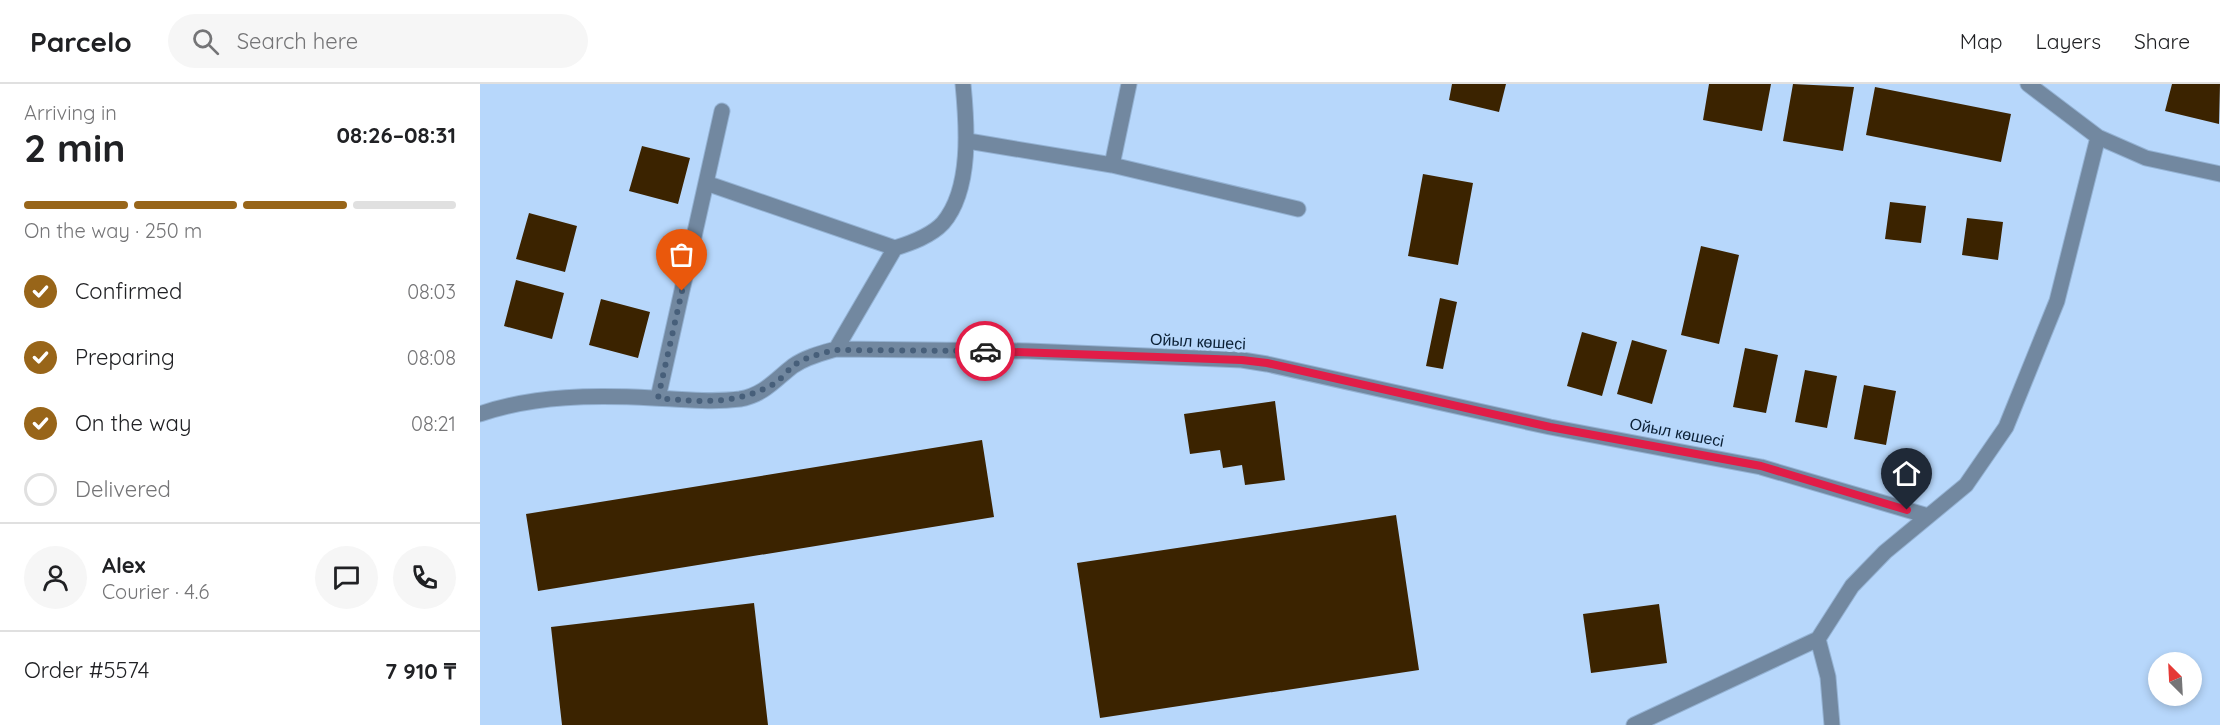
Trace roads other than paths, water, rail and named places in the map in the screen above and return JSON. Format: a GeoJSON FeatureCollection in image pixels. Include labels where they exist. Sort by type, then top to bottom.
{"type":"FeatureCollection","features":[{"type":"Feature","properties":{"kind":"street"},"geometry":{"type":"LineString","coordinates":[[706,183],[894,248],[917,241],[942,224],[955,205],[968,141],[963,84]]}},
{"type":"Feature","properties":{"kind":"street"},"geometry":{"type":"LineString","coordinates":[[1112,165],[1129,84]]}},
{"type":"Feature","properties":{"kind":"street"},"geometry":{"type":"LineString","coordinates":[[2028,84],[2098,137],[2146,158],[2220,174]]}},
{"type":"Feature","properties":{"kind":"street"},"geometry":{"type":"LineString","coordinates":[[658,398],[722,111]]}},
{"type":"Feature","properties":{"kind":"street"},"geometry":{"type":"LineString","coordinates":[[1634,725],[1818,639],[1852,585],[1885,552],[1966,485],[2006,427],[2057,301],[2098,137]]}},
{"type":"Feature","properties":{"kind":"street"},"geometry":{"type":"LineString","coordinates":[[968,141],[1112,165],[1298,209]]}},
{"type":"Feature","properties":{"kind":"street"},"geometry":{"type":"LineString","coordinates":[[836,350],[894,248]]}},
{"type":"Feature","properties":{"kind":"street","name":"Ойыл көшесі"},"geometry":{"type":"LineString","coordinates":[[480,414],[507,405],[550,399],[607,396],[709,402],[743,398],[775,384],[794,365],[820,353],[836,350],[1028,351],[1242,360],[1267,363],[1550,427],[1761,466],[1928,516]]}},
{"type":"Feature","properties":{"kind":"street"},"geometry":{"type":"LineString","coordinates":[[1818,639],[1828,677],[1832,725]]}}]}
